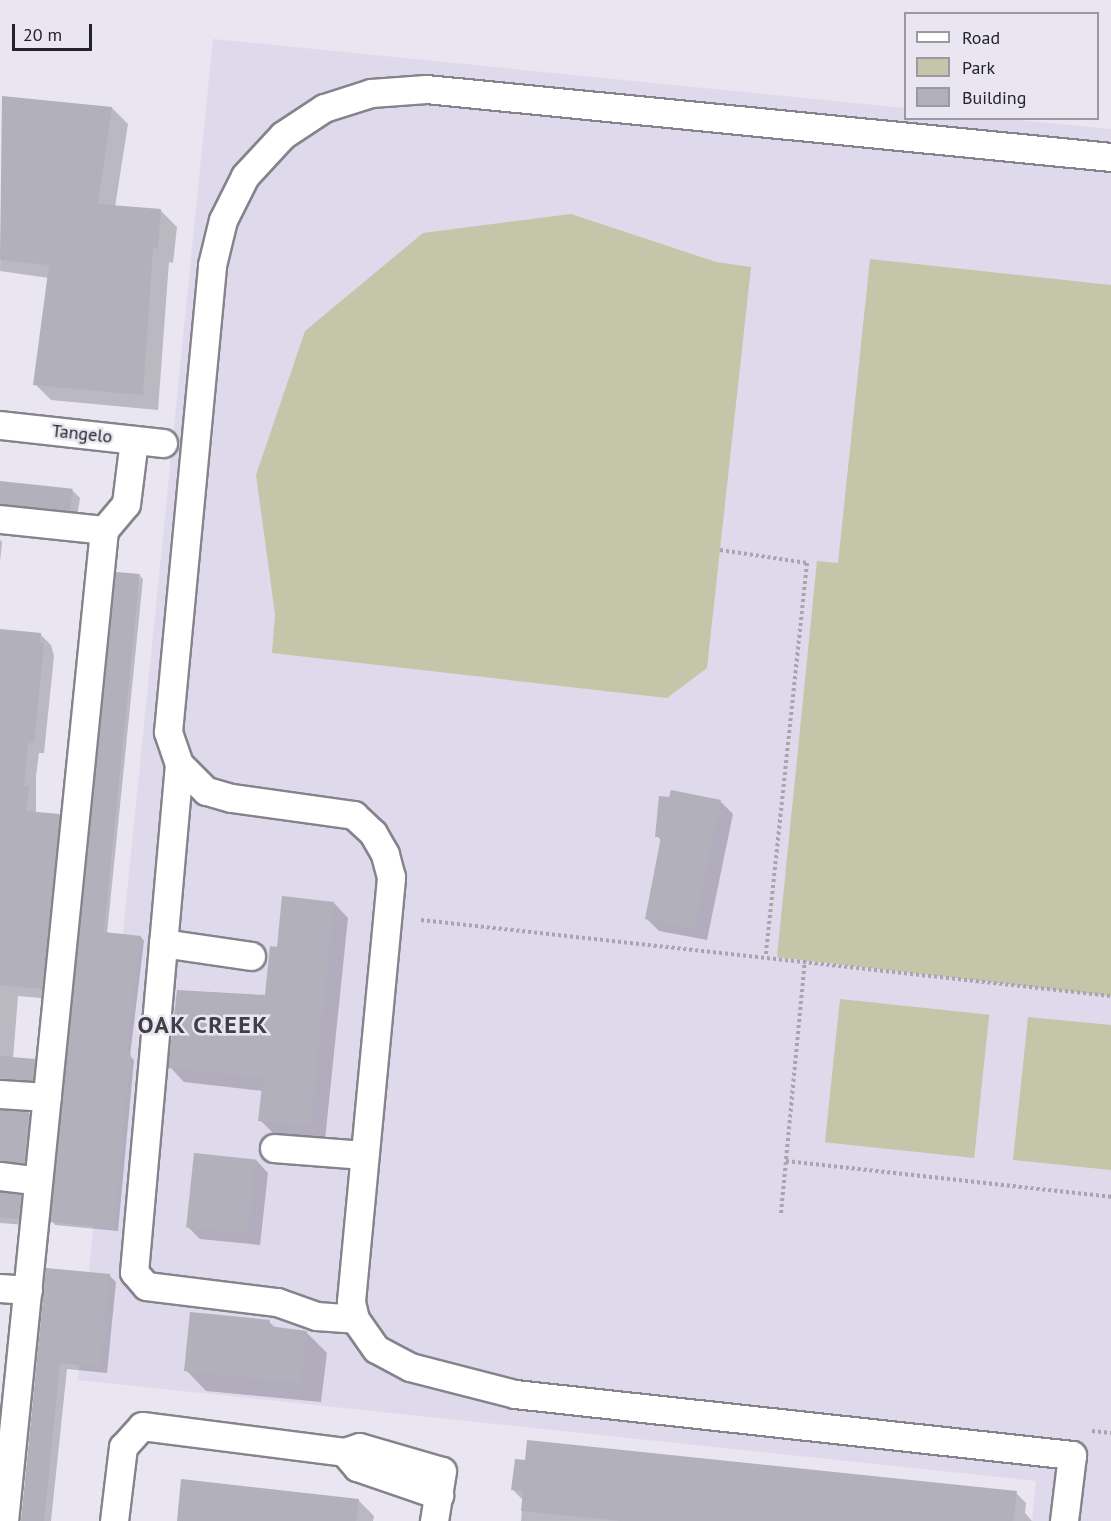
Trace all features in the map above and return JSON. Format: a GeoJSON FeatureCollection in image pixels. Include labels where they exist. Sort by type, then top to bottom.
{"type":"FeatureCollection","features":[{"type":"Feature","properties":{"kind":"street"},"geometry":{"type":"LineString","coordinates":[[1064,1521],[1072,1455],[515,1394],[410,1367],[376,1349],[355,1319],[351,1301],[391,877],[385,854],[373,832],[354,815],[214,794],[186,776],[179,764],[168,732],[212,265],[224,220],[245,176],[283,135],[316,113],[371,93],[426,89],[1111,157]]}},
{"type":"Feature","properties":{"kind":"street","name":"Tangelo"},"geometry":{"type":"LineString","coordinates":[[0,425],[163,443]]}},
{"type":"Feature","properties":{"kind":"street"},"geometry":{"type":"LineString","coordinates":[[4,1521],[9,1372],[28,1290],[104,530],[126,504],[134,440]]}},
{"type":"Feature","properties":{"kind":"street"},"geometry":{"type":"LineString","coordinates":[[0,519],[104,530]]}},
{"type":"Feature","properties":{"kind":"street"},"geometry":{"type":"LineString","coordinates":[[179,764],[134,1272],[146,1286],[277,1302],[316,1316],[355,1319]]}},
{"type":"Feature","properties":{"kind":"street"},"geometry":{"type":"LineString","coordinates":[[163,943],[251,956]]}},
{"type":"Feature","properties":{"kind":"street"},"geometry":{"type":"LineString","coordinates":[[0,1094],[47,1097]]}},
{"type":"Feature","properties":{"kind":"street"},"geometry":{"type":"LineString","coordinates":[[274,1148],[363,1155]]}},
{"type":"Feature","properties":{"kind":"street"},"geometry":{"type":"LineString","coordinates":[[0,1176],[38,1181]]}},
{"type":"Feature","properties":{"kind":"street"},"geometry":{"type":"LineString","coordinates":[[0,1288],[28,1290]]}},
{"type":"Feature","properties":{"kind":"street"},"geometry":{"type":"LineString","coordinates":[[114,1521],[123,1447],[142,1426],[344,1452],[359,1447],[438,1496]]}},
{"type":"Feature","properties":{"kind":"path"},"geometry":{"type":"LineString","coordinates":[[720,550],[807,563],[766,956]]}},
{"type":"Feature","properties":{"kind":"path"},"geometry":{"type":"LineString","coordinates":[[421,920],[805,960],[1111,996]]}},
{"type":"Feature","properties":{"kind":"path"},"geometry":{"type":"LineString","coordinates":[[781,1213],[805,960]]}},
{"type":"Feature","properties":{"kind":"path"},"geometry":{"type":"LineString","coordinates":[[786,1161],[1111,1197]]}},
{"type":"Feature","properties":{"kind":"path"},"geometry":{"type":"LineString","coordinates":[[1092,1431],[1111,1433]]}},
{"type":"Feature","properties":{"kind":"shaded area"},"geometry":{"type":"Polygon","coordinates":[[[213,39],[904,108],[904,120],[1017,120],[1111,129],[1111,1521],[1032,1521],[1036,1481],[78,1380],[213,39]]]}},
{"type":"Feature","properties":{"kind":"green space"},"geometry":{"type":"Polygon","coordinates":[[[571,214],[716,262],[751,267],[707,668],[667,698],[272,653],[275,614],[256,475],[305,331],[423,233],[571,214]]]}},
{"type":"Feature","properties":{"kind":"green space"},"geometry":{"type":"Polygon","coordinates":[[[870,259],[1111,285],[1111,996],[777,957],[817,561],[838,563],[870,259]]]}},
{"type":"Feature","properties":{"kind":"green space"},"geometry":{"type":"Polygon","coordinates":[[[840,999],[989,1015],[974,1158],[825,1142],[840,999]]]}},
{"type":"Feature","properties":{"kind":"green space"},"geometry":{"type":"Polygon","coordinates":[[[1028,1017],[1111,1025],[1111,1170],[1013,1160],[1028,1017]]]}},
{"type":"Feature","properties":{"kind":"building"},"geometry":{"type":"Polygon","coordinates":[[[2,96],[112,107],[98,204],[161,209],[158,248],[153,247],[143,395],[33,385],[49,265],[0,260],[2,96]]]}},
{"type":"Feature","properties":{"kind":"building"},"geometry":{"type":"Polygon","coordinates":[[[0,481],[73,489],[70,512],[0,504],[0,481]]]}},
{"type":"Feature","properties":{"kind":"building"},"geometry":{"type":"Polygon","coordinates":[[[116,572],[140,574],[104,932],[141,936],[126,1054],[131,1055],[114,1228],[50,1222],[116,572]]]}},
{"type":"Feature","properties":{"kind":"building"},"geometry":{"type":"Polygon","coordinates":[[[0,629],[41,633],[40,643],[44,644],[34,743],[28,743],[24,786],[29,786],[26,811],[60,814],[42,989],[0,985],[0,629]]]}},
{"type":"Feature","properties":{"kind":"building"},"geometry":{"type":"Polygon","coordinates":[[[671,790],[721,800],[695,929],[645,919],[661,837],[655,837],[659,796],[669,797],[671,790]]]}},
{"type":"Feature","properties":{"kind":"building"},"geometry":{"type":"Polygon","coordinates":[[[282,896],[334,902],[311,1126],[258,1121],[263,1078],[168,1068],[177,990],[265,995],[270,946],[277,947],[282,896]]]}},
{"type":"Feature","properties":{"kind":"building"},"geometry":{"type":"Polygon","coordinates":[[[0,1056],[35,1059],[33,1081],[0,1078],[0,1056]]]}},
{"type":"Feature","properties":{"kind":"building"},"geometry":{"type":"Polygon","coordinates":[[[0,1110],[29,1112],[24,1163],[0,1161],[0,1110]]]}},
{"type":"Feature","properties":{"kind":"building"},"geometry":{"type":"Polygon","coordinates":[[[194,1153],[256,1159],[248,1234],[186,1228],[194,1153]]]}},
{"type":"Feature","properties":{"kind":"building"},"geometry":{"type":"Polygon","coordinates":[[[0,1192],[21,1195],[19,1219],[0,1217],[0,1192]]]}},
{"type":"Feature","properties":{"kind":"building"},"geometry":{"type":"Polygon","coordinates":[[[46,1268],[110,1274],[100,1367],[60,1363],[44,1521],[21,1521],[46,1268]]]}},
{"type":"Feature","properties":{"kind":"building"},"geometry":{"type":"Polygon","coordinates":[[[190,1312],[270,1320],[269,1326],[307,1331],[301,1383],[184,1371],[190,1312]]]}},
{"type":"Feature","properties":{"kind":"building"},"geometry":{"type":"Polygon","coordinates":[[[527,1440],[1017,1491],[1013,1521],[620,1521],[521,1511],[523,1491],[511,1490],[515,1459],[525,1460],[527,1440]]]}},
{"type":"Feature","properties":{"kind":"building"},"geometry":{"type":"Polygon","coordinates":[[[181,1479],[359,1499],[356,1521],[177,1521],[181,1479]]]}},
{"type":"Feature","properties":{"kind":"district","name":"OAK CREEK"},"geometry":{"type":"Point","coordinates":[203,1025]}}]}
